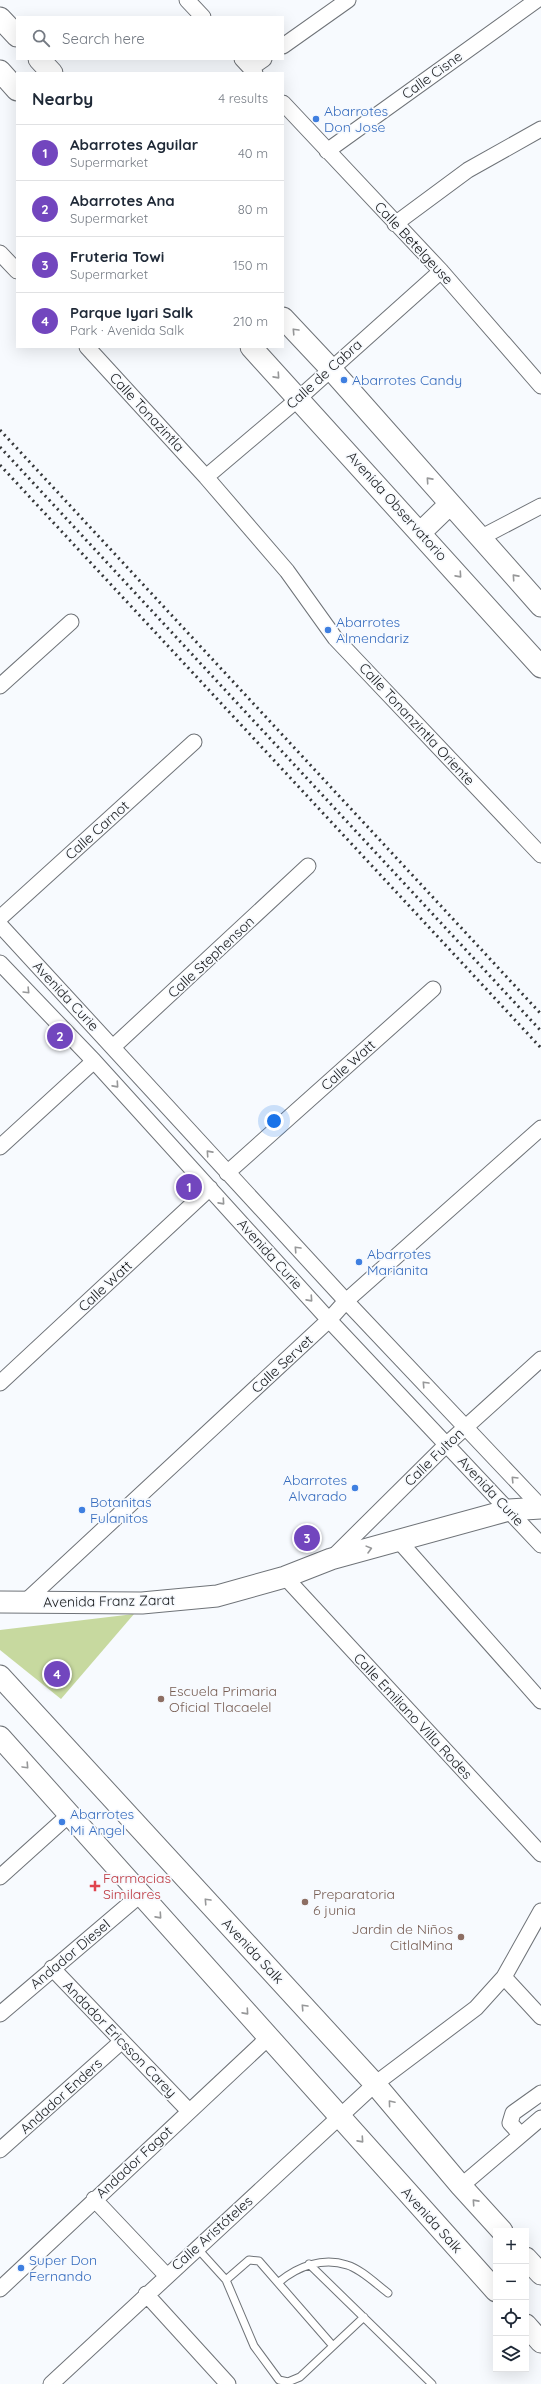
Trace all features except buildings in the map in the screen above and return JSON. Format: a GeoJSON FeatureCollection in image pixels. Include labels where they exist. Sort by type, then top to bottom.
{"type":"FeatureCollection","features":[{"type":"Feature","properties":{"kind":"main road"},"geometry":{"type":"LineString","coordinates":[[0,18],[16,35]]}},
{"type":"Feature","properties":{"kind":"main road"},"geometry":{"type":"LineString","coordinates":[[40,60],[51,72]]}},
{"type":"Feature","properties":{"kind":"main road"},"geometry":{"type":"LineString","coordinates":[[0,71],[16,89]]}},
{"type":"Feature","properties":{"kind":"main road"},"geometry":{"type":"LineString","coordinates":[[284,319],[330,368],[541,606]]}},
{"type":"Feature","properties":{"kind":"main road","name":"Avenida Observatorio"},"geometry":{"type":"LineString","coordinates":[[252,348],[421,532],[541,667]]}},
{"type":"Feature","properties":{"kind":"main road"},"geometry":{"type":"LineString","coordinates":[[421,532],[450,504]]}},
{"type":"Feature","properties":{"kind":"main road","name":"Avenida Franz Zarat"},"geometry":{"type":"LineString","coordinates":[[0,1602],[142,1603],[217,1596],[285,1577],[331,1559],[509,1510],[541,1507]]}},
{"type":"Feature","properties":{"kind":"main road","name":"Avenida Salk"},"geometry":{"type":"LineString","coordinates":[[0,1676],[375,2084],[461,2186],[499,2228]]}},
{"type":"Feature","properties":{"kind":"main road","name":"Avenida Salk"},"geometry":{"type":"LineString","coordinates":[[0,1738],[70,1814],[493,2288]]}},
{"type":"Feature","properties":{"kind":"main road"},"geometry":{"type":"LineString","coordinates":[[529,2328],[541,2342]]}},
{"type":"Feature","properties":{"kind":"street"},"geometry":{"type":"LineString","coordinates":[[187,0],[202,16]]}},
{"type":"Feature","properties":{"kind":"street"},"geometry":{"type":"LineString","coordinates":[[284,45],[348,0]]}},
{"type":"Feature","properties":{"kind":"street","name":"Calle Cisne"},"geometry":{"type":"LineString","coordinates":[[327,151],[537,0]]}},
{"type":"Feature","properties":{"kind":"street"},"geometry":{"type":"LineString","coordinates":[[249,67],[262,60]]}},
{"type":"Feature","properties":{"kind":"street","name":"Calle Betelgeuse"},"geometry":{"type":"LineString","coordinates":[[284,104],[395,224],[441,270],[541,386]]}},
{"type":"Feature","properties":{"kind":"street"},"geometry":{"type":"LineString","coordinates":[[395,224],[468,170],[541,129]]}},
{"type":"Feature","properties":{"kind":"street"},"geometry":{"type":"LineString","coordinates":[[0,253],[16,270]]}},
{"type":"Feature","properties":{"kind":"street","name":"Calle de Cabra"},"geometry":{"type":"LineString","coordinates":[[206,476],[298,399],[330,368],[441,270]]}},
{"type":"Feature","properties":{"kind":"street","name":"Calle Tonazintla"},"geometry":{"type":"LineString","coordinates":[[88,348],[206,476]]}},
{"type":"Feature","properties":{"kind":"street","name":"Calle Tonanzintla Oriente"},"geometry":{"type":"LineString","coordinates":[[206,476],[287,571],[335,638],[541,855]]}},
{"type":"Feature","properties":{"kind":"street"},"geometry":{"type":"LineString","coordinates":[[480,538],[541,506]]}},
{"type":"Feature","properties":{"kind":"street"},"geometry":{"type":"LineString","coordinates":[[0,686],[71,622]]}},
{"type":"Feature","properties":{"kind":"street","name":"Calle Carnot"},"geometry":{"type":"LineString","coordinates":[[0,918],[194,742]]}},
{"type":"Feature","properties":{"kind":"street","name":"Calle Stephenson"},"geometry":{"type":"LineString","coordinates":[[113,1048],[308,866]]}},
{"type":"Feature","properties":{"kind":"street","name":"Avenida Curie"},"geometry":{"type":"LineString","coordinates":[[0,925],[346,1301],[541,1507]]}},
{"type":"Feature","properties":{"kind":"street","name":"Avenida Curie"},"geometry":{"type":"LineString","coordinates":[[0,963],[94,1061],[329,1320],[541,1545]]}},
{"type":"Feature","properties":{"kind":"street","name":"Calle Watt"},"geometry":{"type":"LineString","coordinates":[[228,1173],[433,989]]}},
{"type":"Feature","properties":{"kind":"street"},"geometry":{"type":"LineString","coordinates":[[0,1147],[94,1061]]}},
{"type":"Feature","properties":{"kind":"street","name":"Calle Servet"},"geometry":{"type":"LineString","coordinates":[[25,1602],[329,1320],[346,1301],[540,1128]]}},
{"type":"Feature","properties":{"kind":"street","name":"Calle Watt"},"geometry":{"type":"LineString","coordinates":[[0,1383],[210,1188]]}},
{"type":"Feature","properties":{"kind":"street","name":"Calle Fulton"},"geometry":{"type":"LineString","coordinates":[[331,1559],[447,1444],[541,1359]]}},
{"type":"Feature","properties":{"kind":"street"},"geometry":{"type":"LineString","coordinates":[[399,1541],[541,1701]]}},
{"type":"Feature","properties":{"kind":"street","name":"Calle Emiliano Villa Rodes"},"geometry":{"type":"LineString","coordinates":[[285,1577],[541,1854]]}},
{"type":"Feature","properties":{"kind":"street"},"geometry":{"type":"LineString","coordinates":[[0,1877],[70,1814]]}},
{"type":"Feature","properties":{"kind":"street","name":"Andador Diesel"},"geometry":{"type":"LineString","coordinates":[[0,2014],[140,1894]]}},
{"type":"Feature","properties":{"kind":"street","name":"Calle Aristóteles"},"geometry":{"type":"LineString","coordinates":[[51,2384],[166,2275],[375,2084],[476,2008],[504,1977],[541,1911]]}},
{"type":"Feature","properties":{"kind":"street","name":"Andador Ericsson Carey"},"geometry":{"type":"LineString","coordinates":[[52,1968],[121,2042],[188,2110]]}},
{"type":"Feature","properties":{"kind":"street"},"geometry":{"type":"LineString","coordinates":[[504,1977],[541,2016]]}},
{"type":"Feature","properties":{"kind":"street","name":"Andador Fagot"},"geometry":{"type":"LineString","coordinates":[[1,2285],[188,2110],[269,2037]]}},
{"type":"Feature","properties":{"kind":"street","name":"Andador Enders"},"geometry":{"type":"LineString","coordinates":[[0,2150],[121,2042]]}},
{"type":"Feature","properties":{"kind":"street"},"geometry":{"type":"LineString","coordinates":[[521,2135],[510,2123],[513,2113],[541,2093]]}},
{"type":"Feature","properties":{"kind":"street"},"geometry":{"type":"LineString","coordinates":[[461,2186],[541,2118]]}},
{"type":"Feature","properties":{"kind":"street"},"geometry":{"type":"LineString","coordinates":[[94,2199],[166,2275]]}},
{"type":"Feature","properties":{"kind":"street"},"geometry":{"type":"LineString","coordinates":[[146,2294],[228,2384]]}},
{"type":"Feature","properties":{"kind":"lane"},"geometry":{"type":"LineString","coordinates":[[196,2248],[226,2280],[254,2346],[279,2380],[288,2382],[300,2378],[364,2317]]}},
{"type":"Feature","properties":{"kind":"lane"},"geometry":{"type":"LineString","coordinates":[[226,2280],[249,2260],[259,2261],[279,2282],[332,2346]]}},
{"type":"Feature","properties":{"kind":"lane"},"geometry":{"type":"LineString","coordinates":[[279,2282],[292,2271],[309,2264],[332,2262],[349,2265],[388,2293]]}},
{"type":"Feature","properties":{"kind":"lane"},"geometry":{"type":"LineString","coordinates":[[309,2264],[432,2384]]}},
{"type":"Feature","properties":{"kind":"green space"},"geometry":{"type":"Polygon","coordinates":[[[134,1614],[61,1699],[0,1650],[0,1630],[134,1614]]]}},
{"type":"Feature","properties":{"kind":"railway"},"geometry":{"type":"LineString","coordinates":[[0,430],[541,1014]]}},
{"type":"Feature","properties":{"kind":"railway"},"geometry":{"type":"LineString","coordinates":[[0,447],[541,1031]]}},
{"type":"Feature","properties":{"kind":"railway"},"geometry":{"type":"LineString","coordinates":[[0,465],[541,1048]]}},
{"type":"Feature","properties":{"kind":"place","name":"Abarrotes Don Jose"},"geometry":{"type":"Point","coordinates":[316,119]}},
{"type":"Feature","properties":{"kind":"place","name":"Abarrotes Candy"},"geometry":{"type":"Point","coordinates":[344,380]}},
{"type":"Feature","properties":{"kind":"place","name":"Abarrotes Almendariz"},"geometry":{"type":"Point","coordinates":[328,630]}},
{"type":"Feature","properties":{"kind":"place","name":"Abarrotes Ana"},"geometry":{"type":"Point","coordinates":[60,1036]}},
{"type":"Feature","properties":{"kind":"place","name":"Abarrotes Aguilar"},"geometry":{"type":"Point","coordinates":[189,1187]}},
{"type":"Feature","properties":{"kind":"place","name":"Abarrotes Marianita"},"geometry":{"type":"Point","coordinates":[359,1262]}},
{"type":"Feature","properties":{"kind":"place","name":"Abarrotes Alvarado"},"geometry":{"type":"Point","coordinates":[355,1488]}},
{"type":"Feature","properties":{"kind":"place","name":"Botanitas Fulanitos"},"geometry":{"type":"Point","coordinates":[82,1510]}},
{"type":"Feature","properties":{"kind":"place","name":"Fruteria Towi"},"geometry":{"type":"Point","coordinates":[307,1538]}},
{"type":"Feature","properties":{"kind":"place","name":"Parque Iyari Salk"},"geometry":{"type":"Point","coordinates":[57,1674]}},
{"type":"Feature","properties":{"kind":"place","name":"Escuela Primaria Oficial Tlacaelel"},"geometry":{"type":"Point","coordinates":[161,1699]}},
{"type":"Feature","properties":{"kind":"place","name":"Abarrotes Mi Angel"},"geometry":{"type":"Point","coordinates":[62,1822]}},
{"type":"Feature","properties":{"kind":"place","name":"Farmacias Similares"},"geometry":{"type":"Point","coordinates":[95,1886]}},
{"type":"Feature","properties":{"kind":"place","name":"Preparatoria 6 junia"},"geometry":{"type":"Point","coordinates":[305,1902]}},
{"type":"Feature","properties":{"kind":"place","name":"Jardin de Niños CitlalMina"},"geometry":{"type":"Point","coordinates":[461,1937]}},
{"type":"Feature","properties":{"kind":"place","name":"Super Don Fernando"},"geometry":{"type":"Point","coordinates":[21,2268]}}]}
